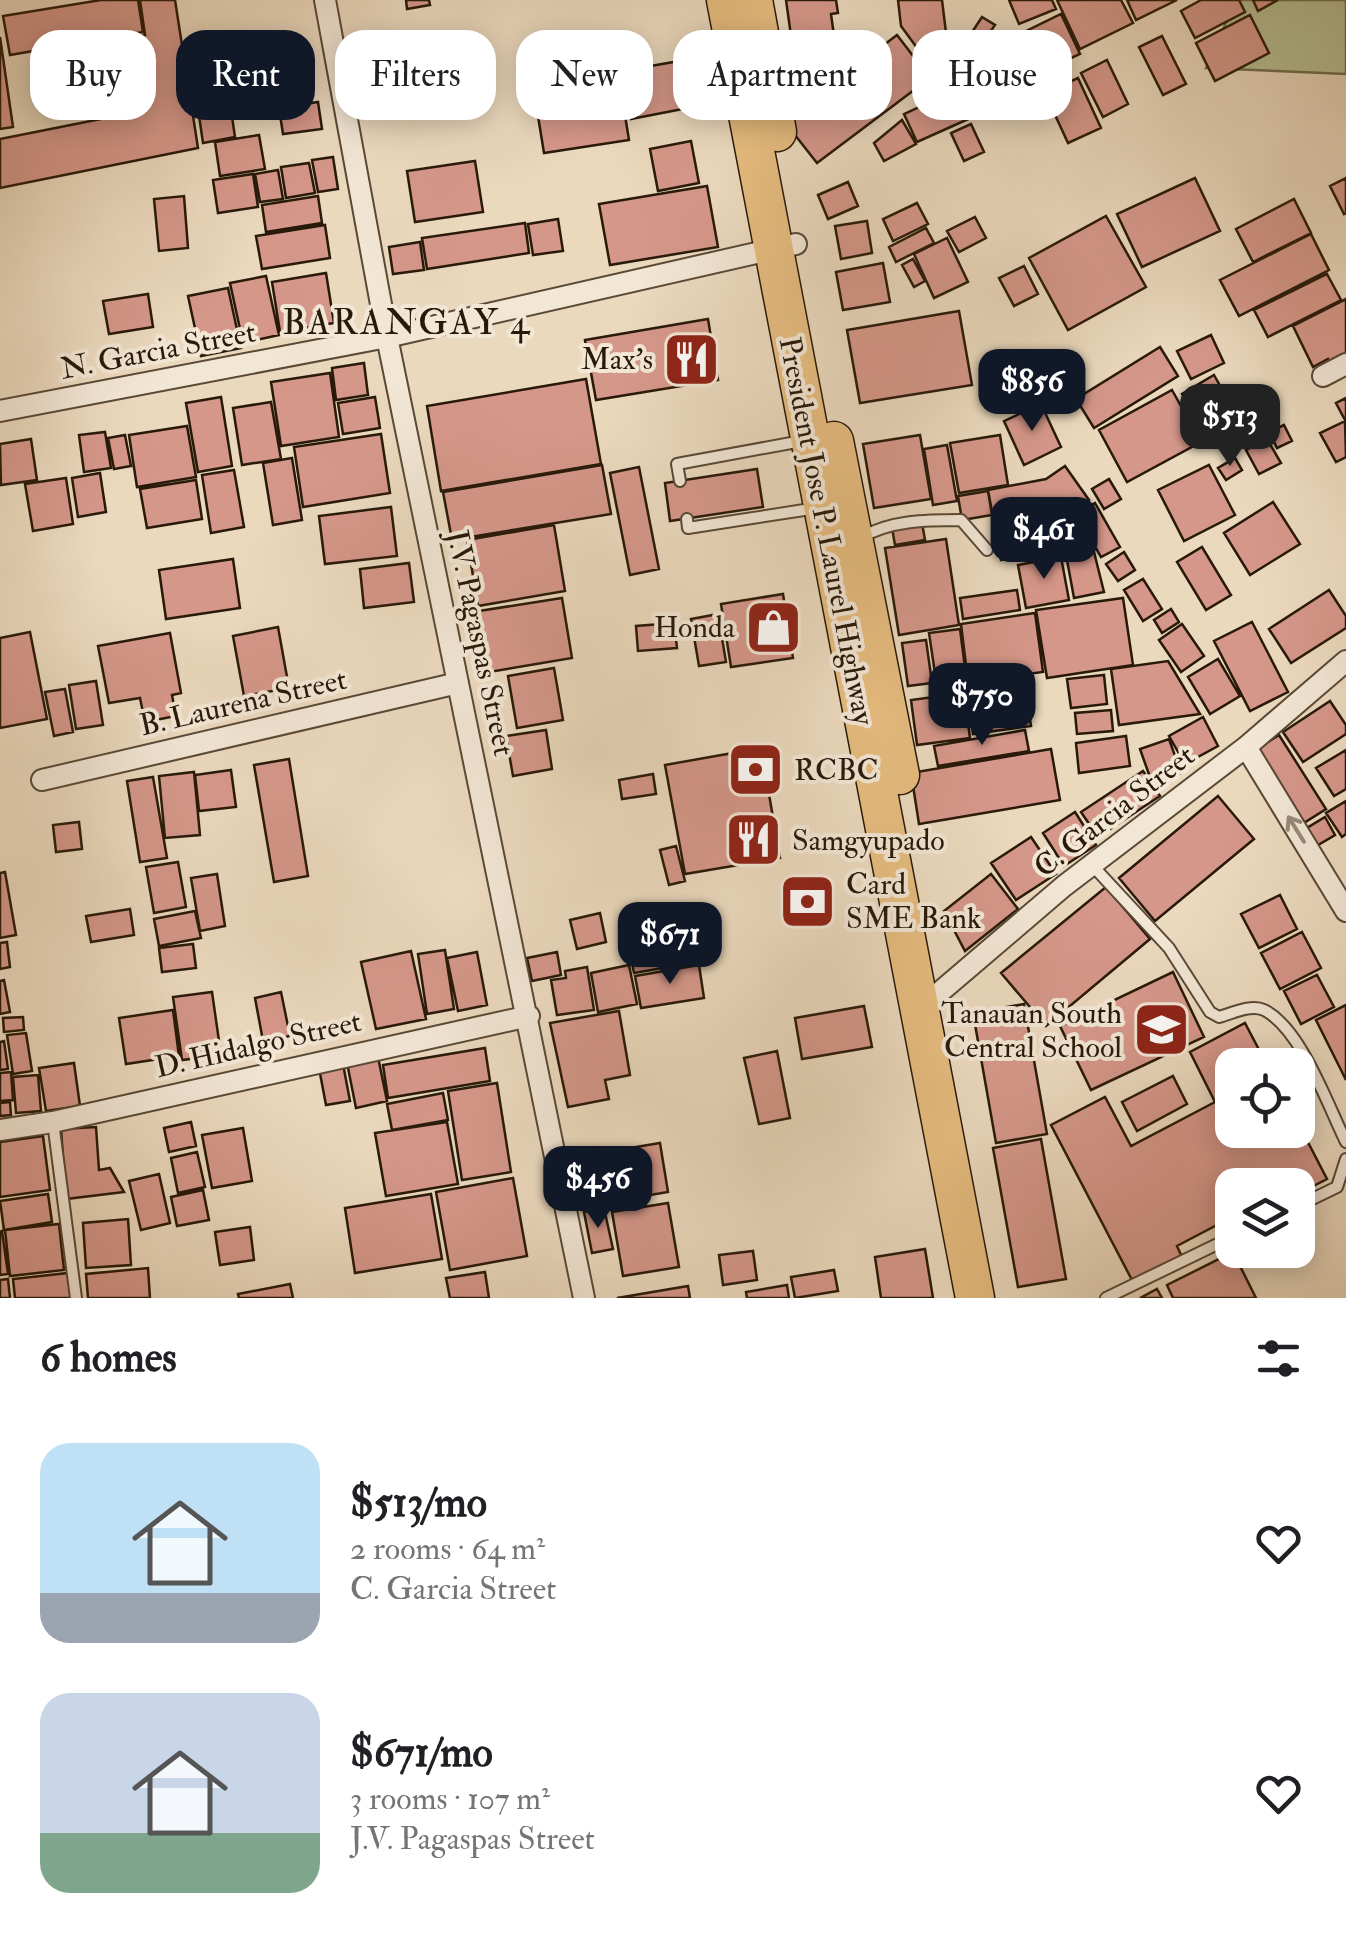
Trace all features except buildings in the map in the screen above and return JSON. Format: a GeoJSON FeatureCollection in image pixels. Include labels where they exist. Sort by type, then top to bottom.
{"type":"FeatureCollection","features":[{"type":"Feature","properties":{"kind":"highway","name":"President Jose P. Laurel Highway"},"geometry":{"type":"LineString","coordinates":[[726,0],[784,247],[930,1002],[998,1298]]}},
{"type":"Feature","properties":{"kind":"highway","name":"President Jose P. Laurel Highway"},"geometry":{"type":"LineString","coordinates":[[754,0],[784,247]]}},
{"type":"Feature","properties":{"kind":"highway","name":"President Jose P. Laurel Highway"},"geometry":{"type":"LineString","coordinates":[[834,504],[854,542],[975,1298]]}},
{"type":"Feature","properties":{"kind":"street","name":"J.V. Pagaspas Street"},"geometry":{"type":"LineString","coordinates":[[325,0],[386,337],[529,1016],[584,1298]]}},
{"type":"Feature","properties":{"kind":"street","name":"N. Garcia Street"},"geometry":{"type":"LineString","coordinates":[[0,410],[386,337],[784,247]]}},
{"type":"Feature","properties":{"kind":"street"},"geometry":{"type":"LineString","coordinates":[[1323,376],[1346,364]]}},
{"type":"Feature","properties":{"kind":"street","name":"C. Garcia Street"},"geometry":{"type":"LineString","coordinates":[[930,1002],[1092,864],[1246,747],[1346,661]]}},
{"type":"Feature","properties":{"kind":"street","name":"B. Laurena Street"},"geometry":{"type":"LineString","coordinates":[[42,780],[458,683]]}},
{"type":"Feature","properties":{"kind":"street"},"geometry":{"type":"LineString","coordinates":[[1246,747],[1346,911]]}},
{"type":"Feature","properties":{"kind":"street","name":"D. Hidalgo Street"},"geometry":{"type":"LineString","coordinates":[[0,1130],[53,1122],[529,1016]]}},
{"type":"Feature","properties":{"kind":"lane"},"geometry":{"type":"LineString","coordinates":[[680,481],[677,464],[821,438]]}},
{"type":"Feature","properties":{"kind":"lane"},"geometry":{"type":"LineString","coordinates":[[686,518],[688,528],[834,504]]}},
{"type":"Feature","properties":{"kind":"lane"},"geometry":{"type":"LineString","coordinates":[[854,542],[875,530],[924,520],[962,520],[988,550]]}},
{"type":"Feature","properties":{"kind":"lane"},"geometry":{"type":"LineString","coordinates":[[1092,864],[1169,948],[1210,1012],[1220,1017],[1246,1008],[1262,1009],[1289,1029],[1346,1142]]}},
{"type":"Feature","properties":{"kind":"lane"},"geometry":{"type":"LineString","coordinates":[[53,1122],[76,1298]]}},
{"type":"Feature","properties":{"kind":"lane"},"geometry":{"type":"LineString","coordinates":[[1315,1197],[1337,1186],[1346,1159]]}},
{"type":"Feature","properties":{"kind":"lane"},"geometry":{"type":"LineString","coordinates":[[1106,1298],[1215,1245]]}},
{"type":"Feature","properties":{"kind":"green space"},"geometry":{"type":"Polygon","coordinates":[[[1236,0],[1346,0],[1346,74],[1206,68],[1236,0]]]}},
{"type":"Feature","properties":{"kind":"place","name":"Max's"},"geometry":{"type":"Point","coordinates":[692,359]}},
{"type":"Feature","properties":{"kind":"place","name":"Honda"},"geometry":{"type":"Point","coordinates":[774,627]}},
{"type":"Feature","properties":{"kind":"place","name":"RCBC"},"geometry":{"type":"Point","coordinates":[755,770]}},
{"type":"Feature","properties":{"kind":"place","name":"Samgyupado"},"geometry":{"type":"Point","coordinates":[753,840]}},
{"type":"Feature","properties":{"kind":"place","name":"Card SME Bank"},"geometry":{"type":"Point","coordinates":[807,901]}},
{"type":"Feature","properties":{"kind":"place","name":"Tanauan South Central School"},"geometry":{"type":"Point","coordinates":[1161,1030]}},
{"type":"Feature","properties":{"kind":"district","name":"BARANGAY 4"},"geometry":{"type":"Point","coordinates":[407,322]}}]}
